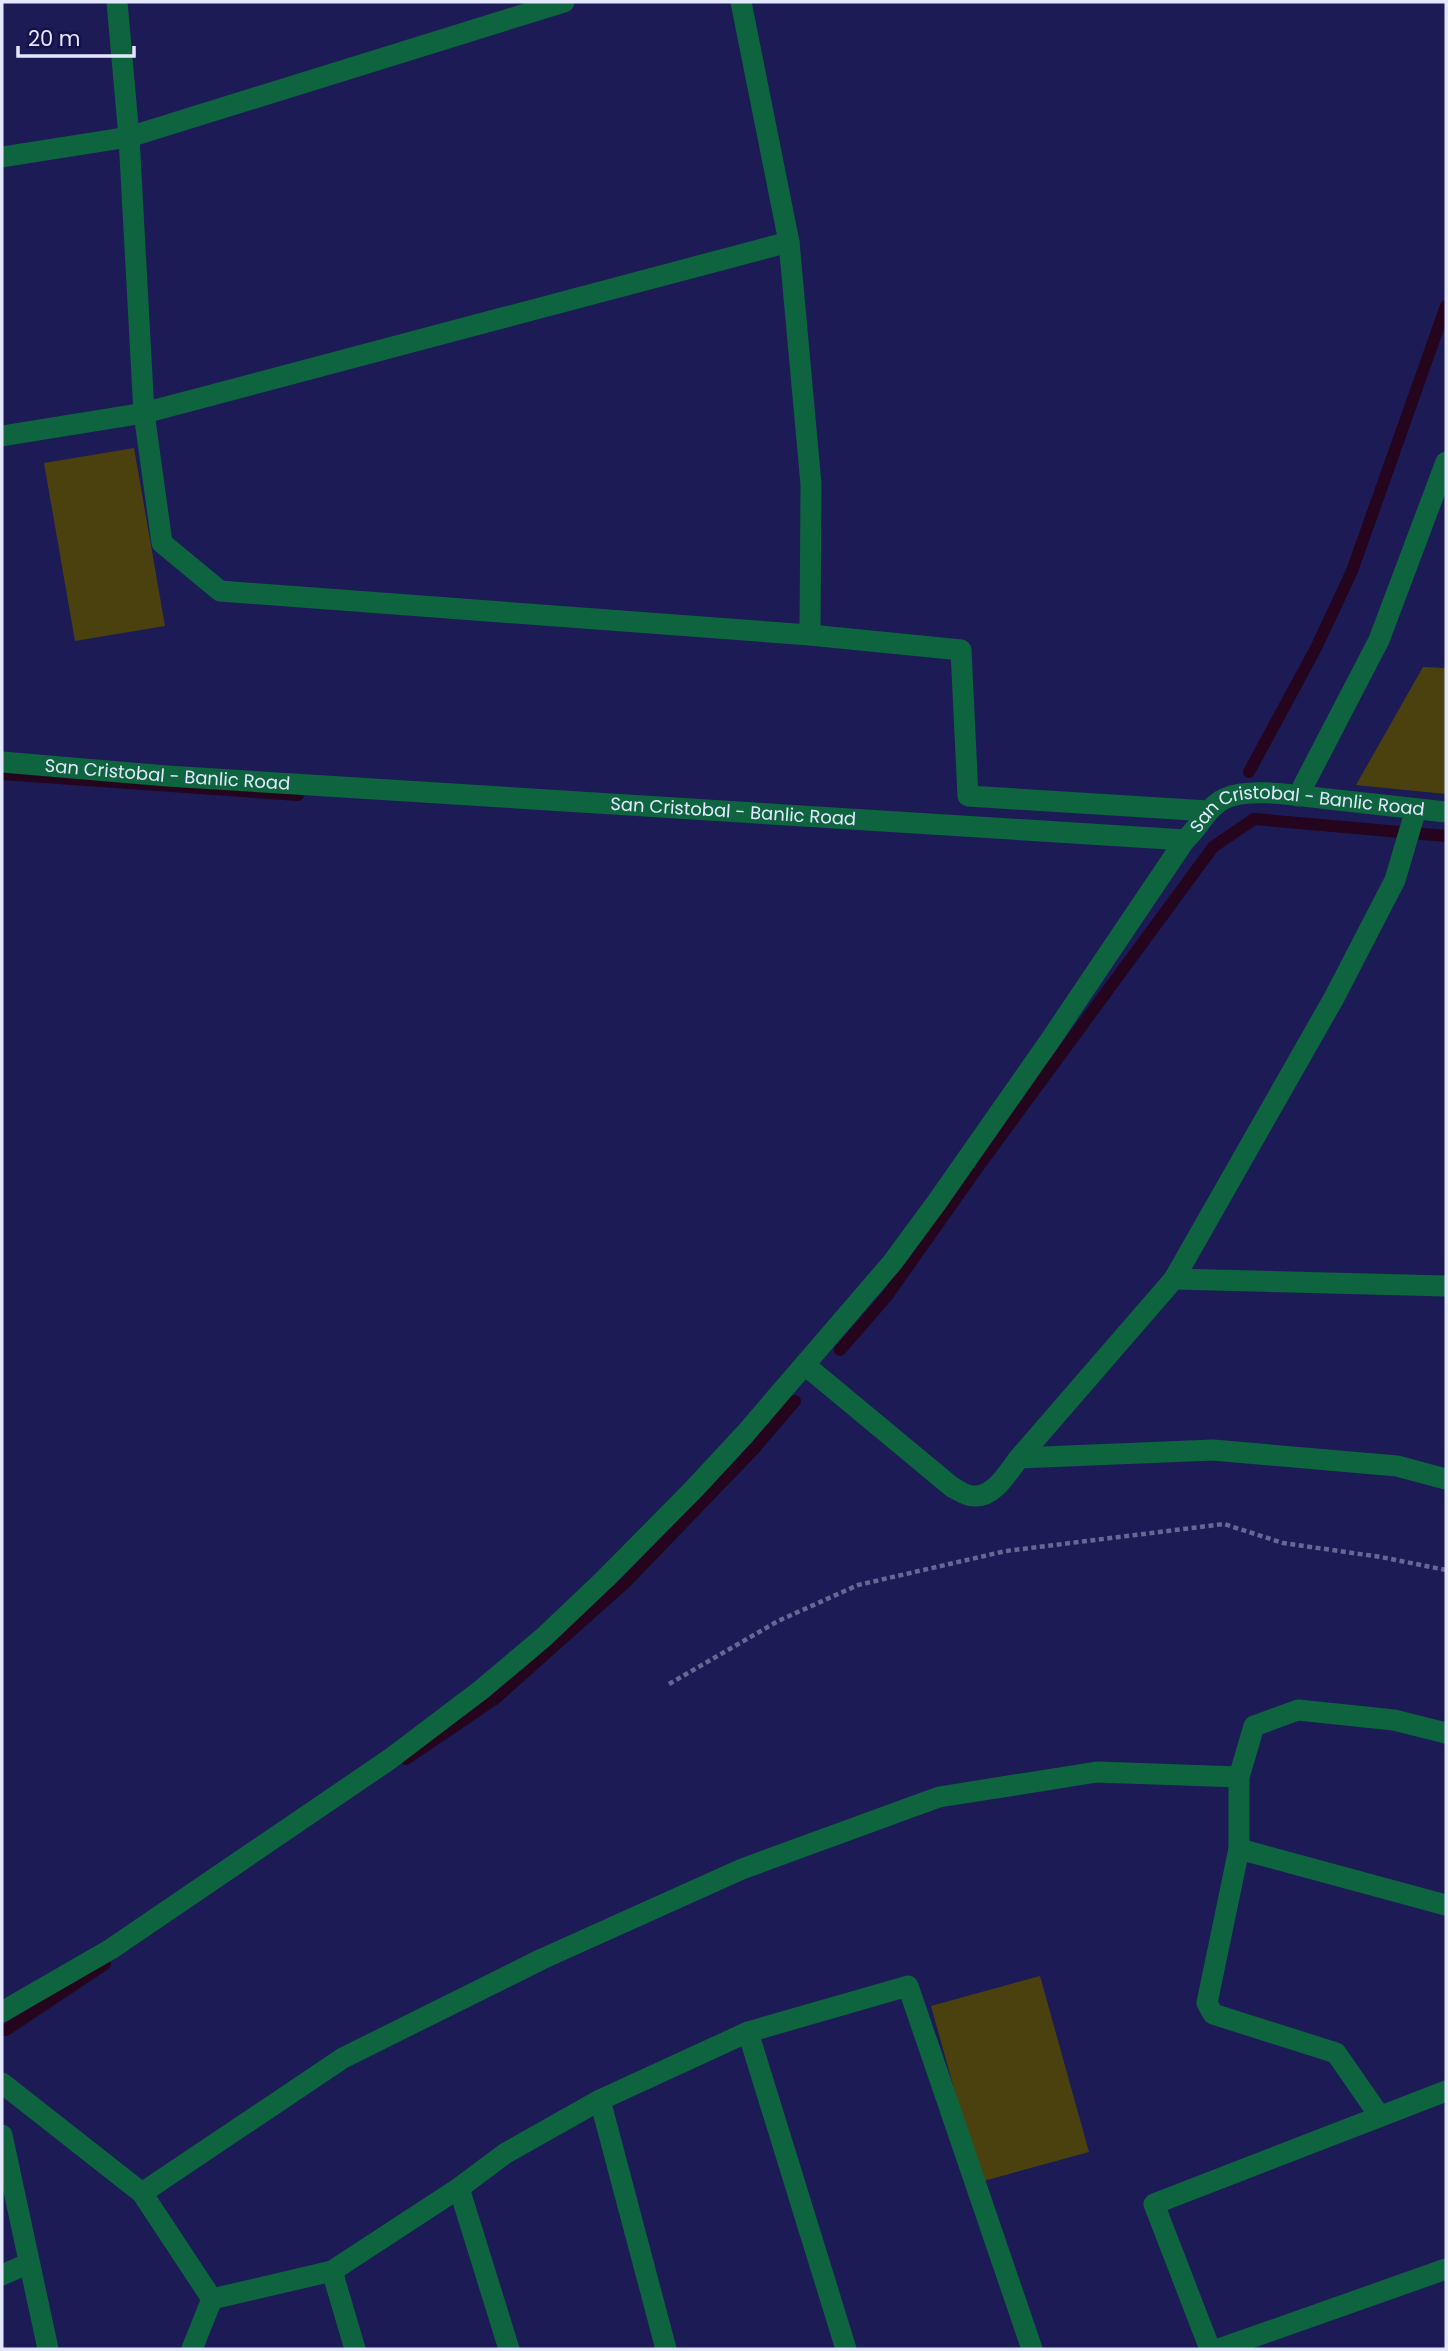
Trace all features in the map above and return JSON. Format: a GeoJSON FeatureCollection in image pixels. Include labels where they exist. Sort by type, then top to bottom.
{"type":"FeatureCollection","features":[{"type":"Feature","properties":{"kind":"street"},"geometry":{"type":"LineString","coordinates":[[117,2],[129,137],[144,413],[162,543],[220,591],[810,635],[961,650],[968,796],[1208,811]]}},
{"type":"Feature","properties":{"kind":"street"},"geometry":{"type":"LineString","coordinates":[[2,157],[129,137],[564,2]]}},
{"type":"Feature","properties":{"kind":"street"},"geometry":{"type":"LineString","coordinates":[[741,2],[789,242],[811,484],[810,635]]}},
{"type":"Feature","properties":{"kind":"street"},"geometry":{"type":"LineString","coordinates":[[2,436],[144,413],[789,242]]}},
{"type":"Feature","properties":{"kind":"street"},"geometry":{"type":"LineString","coordinates":[[1298,796],[1379,640],[1446,462]]}},
{"type":"Feature","properties":{"kind":"street","name":"San Cristobal - Banlic Road"},"geometry":{"type":"LineString","coordinates":[[2,762],[167,776],[1185,840],[1208,811],[1226,797],[1253,793],[1446,812]]}},
{"type":"Feature","properties":{"kind":"street"},"geometry":{"type":"LineString","coordinates":[[805,1365],[953,1487],[971,1496],[986,1495],[1001,1481],[1174,1279],[1334,998],[1395,880],[1416,809]]}},
{"type":"Feature","properties":{"kind":"street"},"geometry":{"type":"LineString","coordinates":[[2,2012],[111,1949],[390,1759],[481,1690],[544,1637],[694,1489],[892,1263],[1049,1042],[1185,840]]}},
{"type":"Feature","properties":{"kind":"street"},"geometry":{"type":"LineString","coordinates":[[1174,1279],[1446,1286]]}},
{"type":"Feature","properties":{"kind":"street"},"geometry":{"type":"LineString","coordinates":[[1018,1458],[1213,1450],[1397,1466],[1446,1479]]}},
{"type":"Feature","properties":{"kind":"street"},"geometry":{"type":"LineString","coordinates":[[1379,2115],[1336,2053],[1213,2014],[1207,2003],[1239,1849],[1239,1777],[1254,1726],[1298,1710],[1394,1720],[1446,1733]]}},
{"type":"Feature","properties":{"kind":"street"},"geometry":{"type":"LineString","coordinates":[[142,2193],[343,2058],[542,1959],[742,1869],[939,1797],[1097,1772],[1239,1777]]}},
{"type":"Feature","properties":{"kind":"street"},"geometry":{"type":"LineString","coordinates":[[1239,1849],[1446,1905]]}},
{"type":"Feature","properties":{"kind":"street"},"geometry":{"type":"LineString","coordinates":[[212,2299],[332,2271],[459,2188],[506,2153],[600,2099],[748,2032],[908,1986],[1032,2349]]}},
{"type":"Feature","properties":{"kind":"street"},"geometry":{"type":"LineString","coordinates":[[748,2032],[846,2349]]}},
{"type":"Feature","properties":{"kind":"street"},"geometry":{"type":"LineString","coordinates":[[2,2082],[142,2193],[212,2299]]}},
{"type":"Feature","properties":{"kind":"street"},"geometry":{"type":"LineString","coordinates":[[1210,2349],[1154,2204],[1446,2091]]}},
{"type":"Feature","properties":{"kind":"street"},"geometry":{"type":"LineString","coordinates":[[600,2099],[666,2349]]}},
{"type":"Feature","properties":{"kind":"street"},"geometry":{"type":"LineString","coordinates":[[2,2135],[48,2349]]}},
{"type":"Feature","properties":{"kind":"street"},"geometry":{"type":"LineString","coordinates":[[459,2188],[509,2349]]}},
{"type":"Feature","properties":{"kind":"street"},"geometry":{"type":"LineString","coordinates":[[2,2276],[29,2263]]}},
{"type":"Feature","properties":{"kind":"street"},"geometry":{"type":"LineString","coordinates":[[1219,2349],[1446,2269]]}},
{"type":"Feature","properties":{"kind":"street"},"geometry":{"type":"LineString","coordinates":[[332,2271],[355,2349]]}},
{"type":"Feature","properties":{"kind":"street"},"geometry":{"type":"LineString","coordinates":[[192,2349],[212,2299]]}},
{"type":"Feature","properties":{"kind":"path"},"geometry":{"type":"LineString","coordinates":[[669,1684],[778,1621],[858,1584],[1006,1551],[1224,1524],[1283,1543],[1381,1557],[1446,1570]]}},
{"type":"Feature","properties":{"kind":"shaded area"},"geometry":{"type":"Polygon","coordinates":[[[134,448],[165,626],[75,641],[44,463],[134,448]]]}},
{"type":"Feature","properties":{"kind":"shaded area"},"geometry":{"type":"Polygon","coordinates":[[[1423,667],[1446,668],[1446,794],[1356,785],[1423,667]]]}},
{"type":"Feature","properties":{"kind":"shaded area"},"geometry":{"type":"Polygon","coordinates":[[[1040,1976],[1089,2152],[980,2182],[931,2006],[1040,1976]]]}},
{"type":"Feature","properties":{"kind":"waterway"},"geometry":{"type":"LineString","coordinates":[[1249,772],[1316,648],[1352,571],[1446,306]]}},
{"type":"Feature","properties":{"kind":"waterway"},"geometry":{"type":"LineString","coordinates":[[2,774],[298,795]]}},
{"type":"Feature","properties":{"kind":"waterway"},"geometry":{"type":"LineString","coordinates":[[840,1350],[887,1296],[978,1167],[1213,847],[1254,819],[1446,836]]}},
{"type":"Feature","properties":{"kind":"waterway"},"geometry":{"type":"LineString","coordinates":[[406,1759],[496,1698],[626,1582],[754,1449],[795,1401]]}},
{"type":"Feature","properties":{"kind":"waterway"},"geometry":{"type":"LineString","coordinates":[[6,2030],[105,1964]]}}]}
